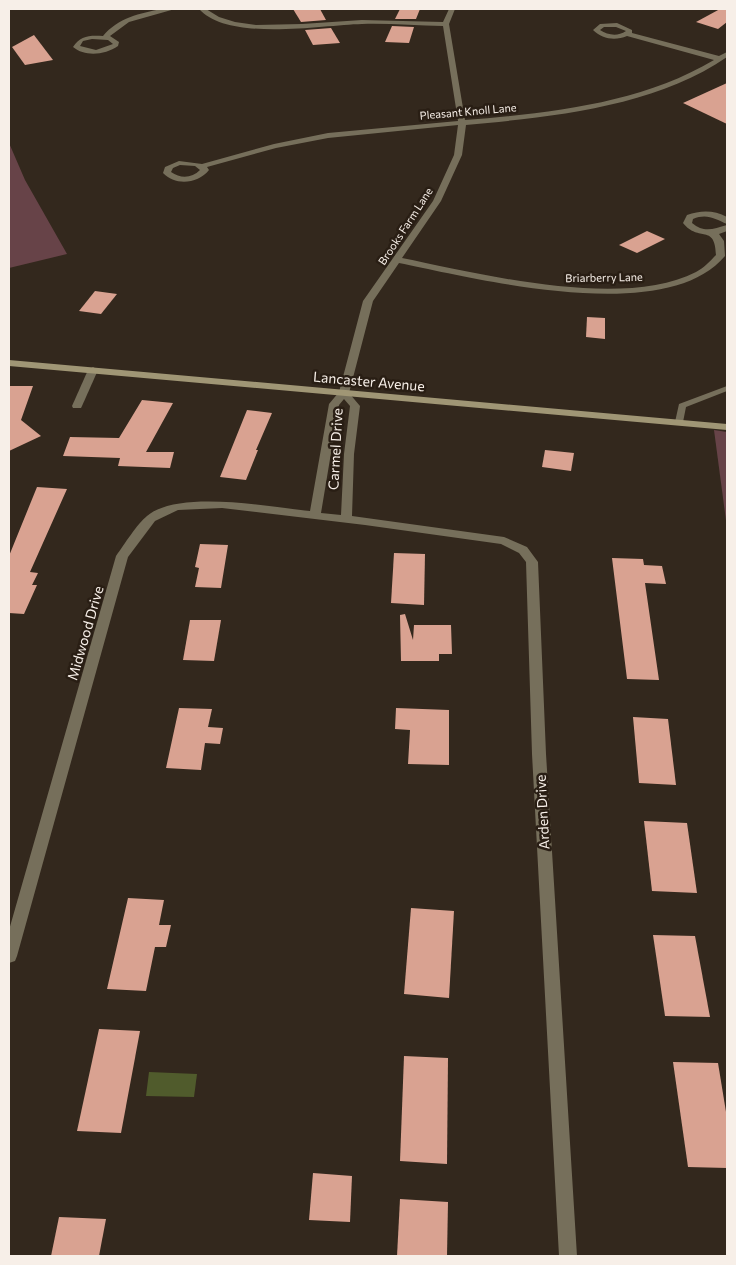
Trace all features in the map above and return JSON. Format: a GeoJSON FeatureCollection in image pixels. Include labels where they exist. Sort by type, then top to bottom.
{"type":"FeatureCollection","features":[{"type":"Feature","properties":{"kind":"main road","name":"Lancaster Avenue"},"geometry":{"type":"LineString","coordinates":[[9,363],[727,427]]}},
{"type":"Feature","properties":{"kind":"street"},"geometry":{"type":"LineString","coordinates":[[105,37],[108,32],[129,20],[172,9]]}},
{"type":"Feature","properties":{"kind":"street"},"geometry":{"type":"LineString","coordinates":[[202,9],[221,19],[250,26],[277,28],[371,22],[446,24],[452,9]]}},
{"type":"Feature","properties":{"kind":"street","name":"Brooks Farm Lane"},"geometry":{"type":"LineString","coordinates":[[344,393],[368,301],[440,193],[458,155],[462,123],[446,24]]}},
{"type":"Feature","properties":{"kind":"street"},"geometry":{"type":"LineString","coordinates":[[627,34],[724,57]]}},
{"type":"Feature","properties":{"kind":"street"},"geometry":{"type":"LineString","coordinates":[[105,37],[114,40],[116,45],[96,52],[76,47],[81,40],[105,37]]}},
{"type":"Feature","properties":{"kind":"street","name":"Pleasant Knoll Lane"},"geometry":{"type":"LineString","coordinates":[[203,166],[317,137],[536,116],[600,104],[637,95],[684,78],[724,57]]}},
{"type":"Feature","properties":{"kind":"street"},"geometry":{"type":"LineString","coordinates":[[727,220],[707,213],[694,214],[688,220],[688,223],[694,229],[714,233],[727,228]]}},
{"type":"Feature","properties":{"kind":"street","name":"Briarberry Lane"},"geometry":{"type":"LineString","coordinates":[[397,260],[559,289],[632,290],[673,283],[699,274],[721,256],[720,241],[714,233]]}},
{"type":"Feature","properties":{"kind":"street"},"geometry":{"type":"LineString","coordinates":[[77,406],[93,370]]}},
{"type":"Feature","properties":{"kind":"street","name":"Carmel Drive"},"geometry":{"type":"LineString","coordinates":[[314,515],[334,404],[344,393],[356,406],[349,454],[346,519]]}},
{"type":"Feature","properties":{"kind":"street","name":"Midwood Drive"},"geometry":{"type":"LineString","coordinates":[[9,956],[122,556],[151,518],[176,507],[222,505],[346,519]]}},
{"type":"Feature","properties":{"kind":"street","name":"Arden Drive"},"geometry":{"type":"LineString","coordinates":[[346,519],[504,541],[523,550],[532,562],[540,764],[568,1256]]}},
{"type":"Feature","properties":{"kind":"lane"},"geometry":{"type":"LineString","coordinates":[[679,422],[682,406],[727,388]]}},
{"type":"Feature","properties":{"kind":"shaded area"},"geometry":{"type":"Polygon","coordinates":[[[9,143],[25,180],[67,254],[9,268],[9,143]]]}},
{"type":"Feature","properties":{"kind":"shaded area"},"geometry":{"type":"Polygon","coordinates":[[[714,430],[727,432],[727,528],[714,430]]]}},
{"type":"Feature","properties":{"kind":"shaded area"},"geometry":{"type":"Polygon","coordinates":[[[149,1072],[197,1074],[194,1097],[146,1096],[149,1072]]]}},
{"type":"Feature","properties":{"kind":"building"},"geometry":{"type":"Polygon","coordinates":[[[293,9],[320,9],[326,20],[301,22],[293,9]]]}},
{"type":"Feature","properties":{"kind":"building"},"geometry":{"type":"Polygon","coordinates":[[[400,9],[420,9],[416,19],[395,19],[400,9]]]}},
{"type":"Feature","properties":{"kind":"building"},"geometry":{"type":"Polygon","coordinates":[[[720,9],[727,9],[727,22],[718,29],[696,22],[720,9]]]}},
{"type":"Feature","properties":{"kind":"building"},"geometry":{"type":"Polygon","coordinates":[[[392,26],[414,27],[409,43],[385,42],[392,26]]]}},
{"type":"Feature","properties":{"kind":"building"},"geometry":{"type":"Polygon","coordinates":[[[331,28],[340,43],[313,45],[305,30],[331,28]]]}},
{"type":"Feature","properties":{"kind":"building"},"geometry":{"type":"Polygon","coordinates":[[[34,35],[53,60],[25,65],[12,47],[34,35]]]}},
{"type":"Feature","properties":{"kind":"building"},"geometry":{"type":"Polygon","coordinates":[[[727,83],[727,124],[683,103],[727,83]]]}},
{"type":"Feature","properties":{"kind":"building"},"geometry":{"type":"Polygon","coordinates":[[[647,231],[665,239],[637,253],[619,245],[647,231]]]}},
{"type":"Feature","properties":{"kind":"building"},"geometry":{"type":"Polygon","coordinates":[[[95,291],[117,294],[101,314],[79,311],[95,291]]]}},
{"type":"Feature","properties":{"kind":"building"},"geometry":{"type":"Polygon","coordinates":[[[587,317],[605,318],[605,339],[586,337],[587,317]]]}},
{"type":"Feature","properties":{"kind":"building"},"geometry":{"type":"Polygon","coordinates":[[[9,386],[33,386],[21,420],[41,436],[9,451],[9,386]]]}},
{"type":"Feature","properties":{"kind":"building"},"geometry":{"type":"Polygon","coordinates":[[[142,400],[173,403],[146,452],[174,452],[170,468],[118,466],[120,458],[63,456],[70,437],[119,438],[142,400]]]}},
{"type":"Feature","properties":{"kind":"building"},"geometry":{"type":"Polygon","coordinates":[[[247,410],[272,413],[256,450],[258,450],[246,480],[220,477],[247,410]]]}},
{"type":"Feature","properties":{"kind":"building"},"geometry":{"type":"Polygon","coordinates":[[[545,450],[574,453],[571,471],[542,467],[545,450]]]}},
{"type":"Feature","properties":{"kind":"building"},"geometry":{"type":"Polygon","coordinates":[[[37,487],[67,489],[30,572],[38,573],[32,585],[37,585],[24,614],[9,613],[9,556],[37,487]]]}},
{"type":"Feature","properties":{"kind":"building"},"geometry":{"type":"Polygon","coordinates":[[[200,544],[228,545],[221,588],[195,587],[199,568],[195,567],[200,544]]]}},
{"type":"Feature","properties":{"kind":"building"},"geometry":{"type":"Polygon","coordinates":[[[394,553],[425,554],[424,605],[391,603],[394,553]]]}},
{"type":"Feature","properties":{"kind":"building"},"geometry":{"type":"Polygon","coordinates":[[[612,558],[643,559],[644,565],[662,566],[666,584],[645,583],[659,680],[627,679],[612,558]]]}},
{"type":"Feature","properties":{"kind":"building"},"geometry":{"type":"Polygon","coordinates":[[[405,614],[413,640],[414,625],[451,625],[452,654],[439,654],[439,661],[401,661],[400,615],[405,614]]]}},
{"type":"Feature","properties":{"kind":"building"},"geometry":{"type":"Polygon","coordinates":[[[190,620],[221,620],[214,661],[183,660],[190,620]]]}},
{"type":"Feature","properties":{"kind":"building"},"geometry":{"type":"Polygon","coordinates":[[[179,708],[212,709],[208,727],[223,728],[220,744],[205,743],[201,770],[166,768],[179,708]]]}},
{"type":"Feature","properties":{"kind":"building"},"geometry":{"type":"Polygon","coordinates":[[[396,708],[449,710],[449,765],[408,764],[410,730],[395,729],[396,708]]]}},
{"type":"Feature","properties":{"kind":"building"},"geometry":{"type":"Polygon","coordinates":[[[633,717],[668,719],[676,785],[639,783],[633,717]]]}},
{"type":"Feature","properties":{"kind":"building"},"geometry":{"type":"Polygon","coordinates":[[[644,821],[687,823],[697,893],[652,891],[644,821]]]}},
{"type":"Feature","properties":{"kind":"building"},"geometry":{"type":"Polygon","coordinates":[[[128,898],[164,900],[159,925],[171,925],[166,947],[155,947],[146,991],[107,989],[128,898]]]}},
{"type":"Feature","properties":{"kind":"building"},"geometry":{"type":"Polygon","coordinates":[[[411,908],[454,911],[449,998],[404,994],[411,908]]]}},
{"type":"Feature","properties":{"kind":"building"},"geometry":{"type":"Polygon","coordinates":[[[653,935],[695,936],[710,1017],[665,1016],[653,935]]]}},
{"type":"Feature","properties":{"kind":"building"},"geometry":{"type":"Polygon","coordinates":[[[99,1029],[140,1031],[121,1133],[77,1131],[99,1029]]]}},
{"type":"Feature","properties":{"kind":"building"},"geometry":{"type":"Polygon","coordinates":[[[404,1056],[448,1058],[447,1164],[400,1161],[404,1056]]]}},
{"type":"Feature","properties":{"kind":"building"},"geometry":{"type":"Polygon","coordinates":[[[673,1062],[718,1063],[727,1118],[727,1168],[688,1167],[673,1062]]]}},
{"type":"Feature","properties":{"kind":"building"},"geometry":{"type":"Polygon","coordinates":[[[313,1173],[352,1176],[350,1222],[309,1220],[313,1173]]]}},
{"type":"Feature","properties":{"kind":"building"},"geometry":{"type":"Polygon","coordinates":[[[400,1199],[448,1202],[447,1256],[397,1256],[400,1199]]]}},
{"type":"Feature","properties":{"kind":"building"},"geometry":{"type":"Polygon","coordinates":[[[59,1217],[106,1219],[99,1256],[51,1256],[59,1217]]]}}]}
